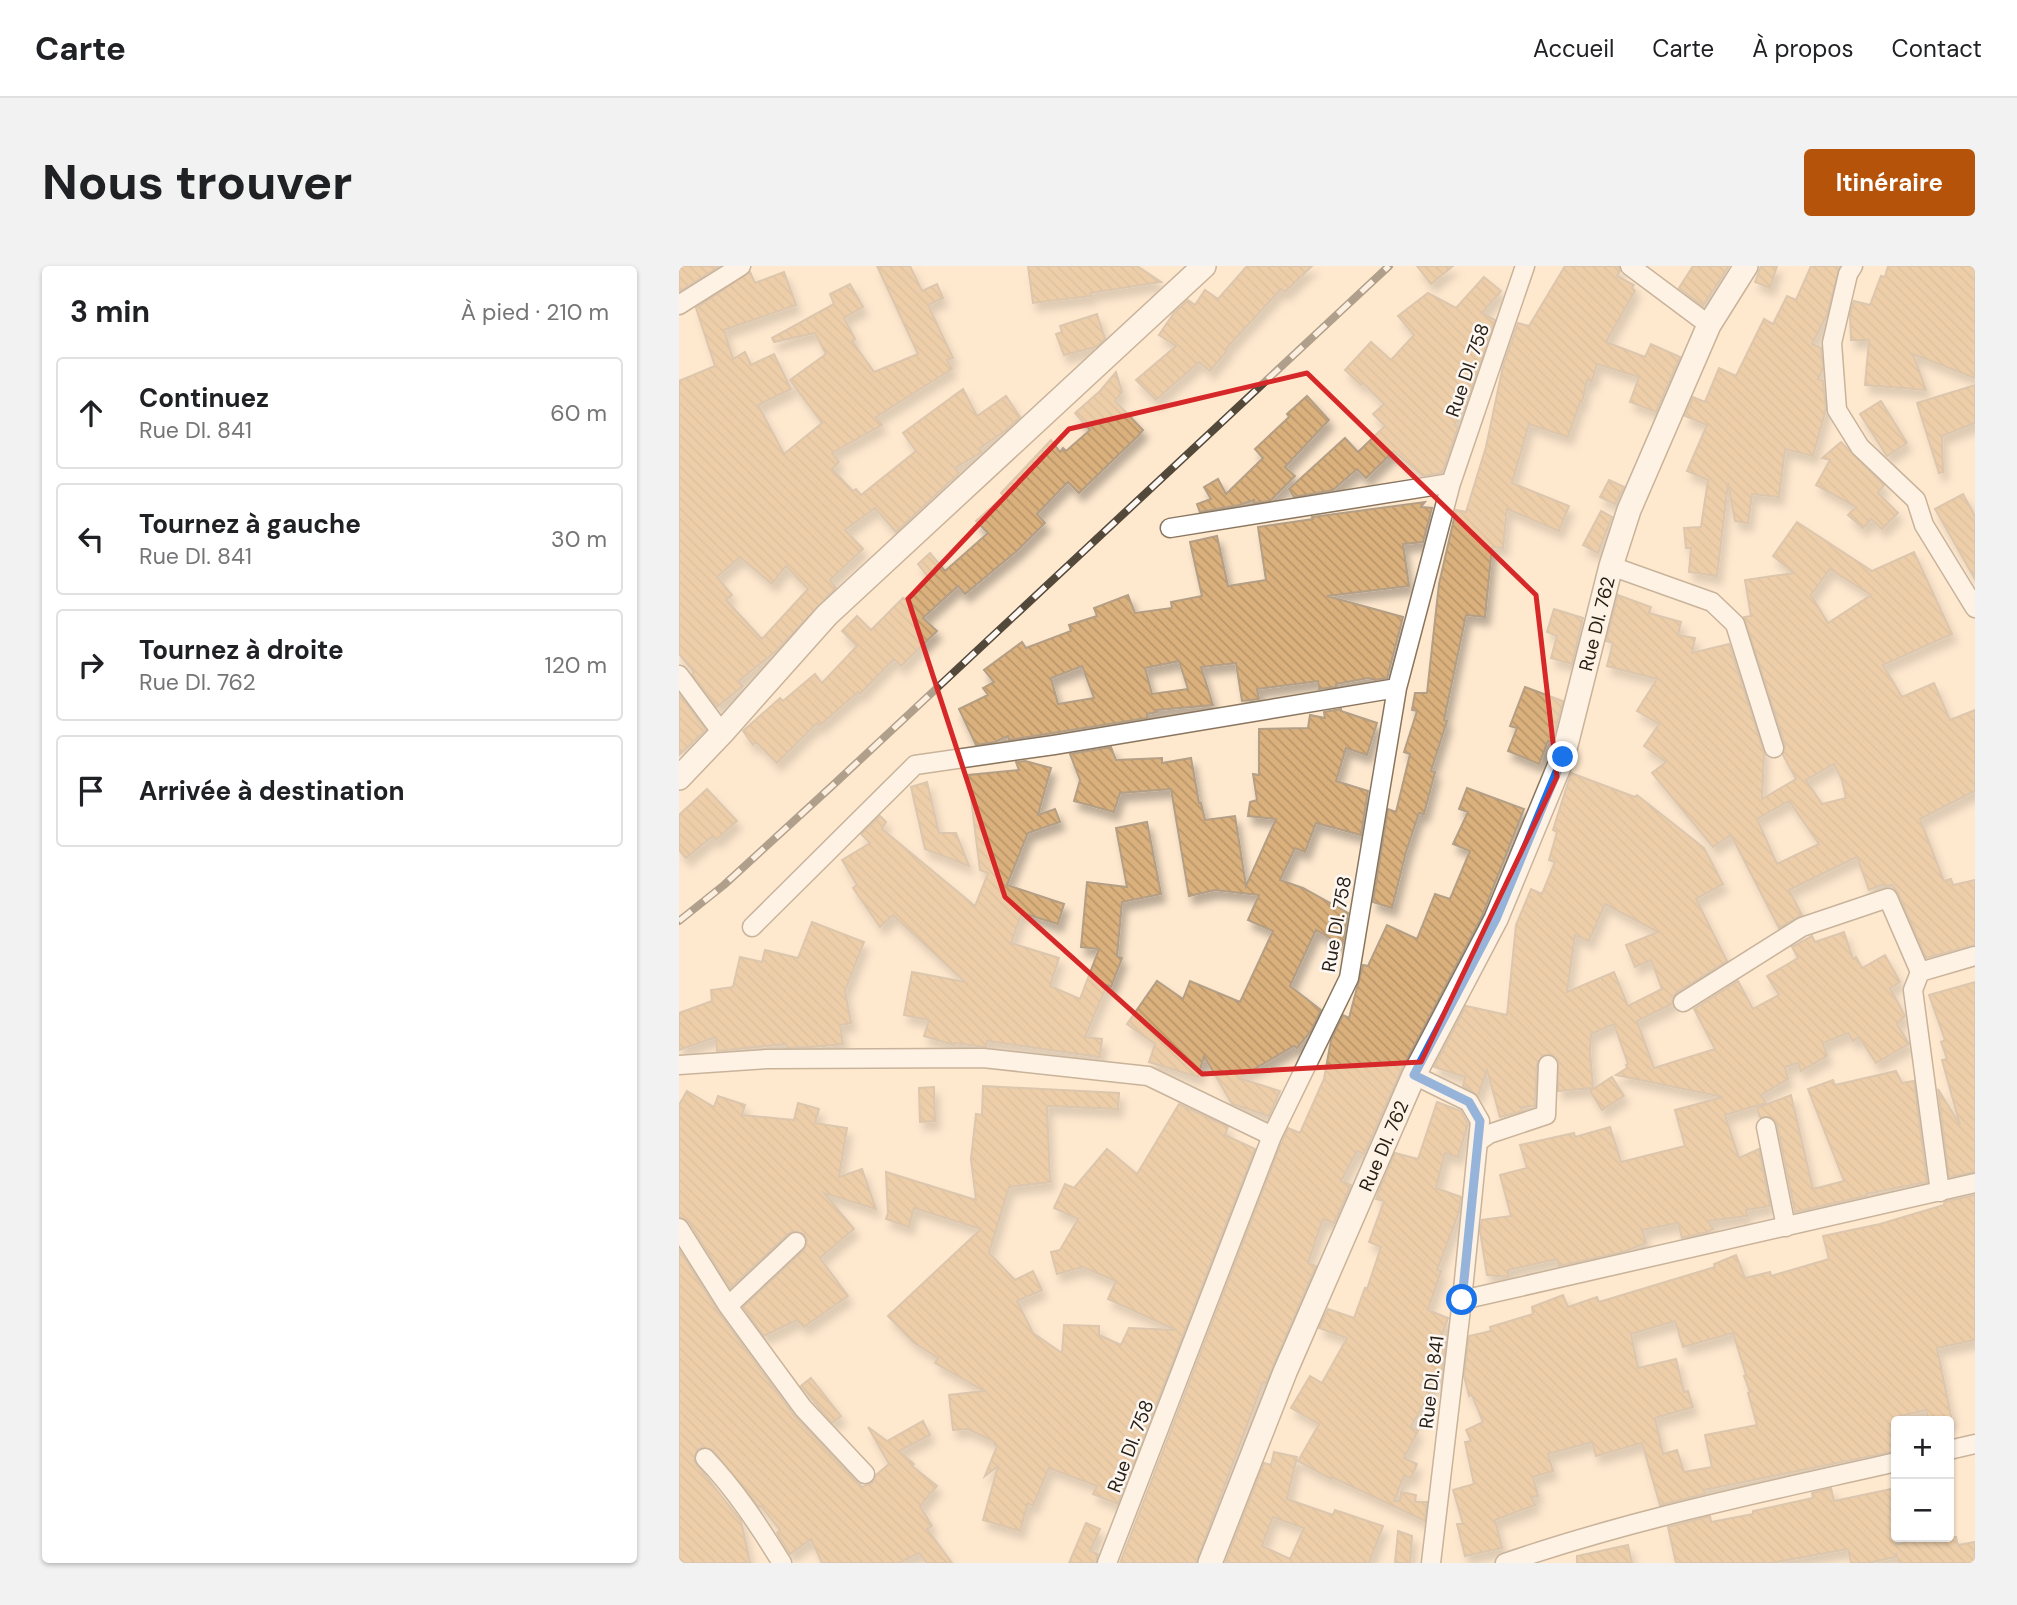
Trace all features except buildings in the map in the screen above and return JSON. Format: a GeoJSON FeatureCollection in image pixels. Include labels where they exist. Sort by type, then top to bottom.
{"type":"FeatureCollection","features":[{"type":"Feature","properties":{"kind":"street"},"geometry":{"type":"LineString","coordinates":[[679,305],[741,266]]}},
{"type":"Feature","properties":{"kind":"street"},"geometry":{"type":"LineString","coordinates":[[679,778],[827,615],[1204,266]]}},
{"type":"Feature","properties":{"kind":"street","name":"Rue DI. 758"},"geometry":{"type":"LineString","coordinates":[[1107,1563],[1272,1136],[1349,978],[1397,688],[1451,483],[1525,266]]}},
{"type":"Feature","properties":{"kind":"street"},"geometry":{"type":"LineString","coordinates":[[1630,266],[1709,325]]}},
{"type":"Feature","properties":{"kind":"street","name":"Rue DI. 762"},"geometry":{"type":"LineString","coordinates":[[1210,1563],[1285,1372],[1414,1075],[1496,919],[1563,757],[1611,566],[1629,510],[1709,325],[1746,266]]}},
{"type":"Feature","properties":{"kind":"street"},"geometry":{"type":"LineString","coordinates":[[1853,266],[1848,274],[1832,343],[1837,410],[1860,447],[1916,500],[1924,525],[1975,608]]}},
{"type":"Feature","properties":{"kind":"street"},"geometry":{"type":"LineString","coordinates":[[1170,528],[1451,483]]}},
{"type":"Feature","properties":{"kind":"street"},"geometry":{"type":"LineString","coordinates":[[1611,566],[1712,602],[1735,625],[1774,748]]}},
{"type":"Feature","properties":{"kind":"street"},"geometry":{"type":"LineString","coordinates":[[679,674],[722,733]]}},
{"type":"Feature","properties":{"kind":"street"},"geometry":{"type":"LineString","coordinates":[[752,927],[915,765],[1054,745],[1397,688]]}},
{"type":"Feature","properties":{"kind":"street"},"geometry":{"type":"LineString","coordinates":[[1683,1002],[1802,927],[1888,898],[1920,972],[1913,990],[1940,1192]]}},
{"type":"Feature","properties":{"kind":"street"},"geometry":{"type":"LineString","coordinates":[[1920,972],[1975,956]]}},
{"type":"Feature","properties":{"kind":"street"},"geometry":{"type":"LineString","coordinates":[[679,1065],[767,1059],[983,1058],[1148,1076],[1272,1136]]}},
{"type":"Feature","properties":{"kind":"street"},"geometry":{"type":"LineString","coordinates":[[1478,1142],[1489,1134],[1546,1115],[1548,1065]]}},
{"type":"Feature","properties":{"kind":"street","name":"Rue DI. 841"},"geometry":{"type":"LineString","coordinates":[[1414,1075],[1469,1102],[1480,1121],[1431,1563]]}},
{"type":"Feature","properties":{"kind":"street"},"geometry":{"type":"LineString","coordinates":[[1766,1127],[1786,1227]]}},
{"type":"Feature","properties":{"kind":"street"},"geometry":{"type":"LineString","coordinates":[[1462,1300],[1975,1183]]}},
{"type":"Feature","properties":{"kind":"street"},"geometry":{"type":"LineString","coordinates":[[679,1228],[727,1306],[803,1408],[865,1474]]}},
{"type":"Feature","properties":{"kind":"street"},"geometry":{"type":"LineString","coordinates":[[727,1306],[796,1242]]}},
{"type":"Feature","properties":{"kind":"street"},"geometry":{"type":"LineString","coordinates":[[1954,1449],[1975,1444]]}},
{"type":"Feature","properties":{"kind":"street"},"geometry":{"type":"LineString","coordinates":[[705,1458],[719,1472],[782,1563]]}},
{"type":"Feature","properties":{"kind":"street"},"geometry":{"type":"LineString","coordinates":[[1505,1563],[1696,1507],[1891,1463]]}},
{"type":"Feature","properties":{"kind":"highlighted area"},"geometry":{"type":"Polygon","coordinates":[[[1307,373],[1536,595],[1557,777],[1421,1062],[1202,1074],[1005,897],[908,599],[1069,429],[1307,373]]]}},
{"type":"Feature","properties":{"kind":"railway"},"geometry":{"type":"LineString","coordinates":[[679,921],[724,885],[832,786],[1389,266]]}},
{"type":"Feature","properties":{"kind":"route"},"geometry":{"type":"LineString","coordinates":[[1462,1300],[1480,1121],[1469,1102],[1414,1075],[1496,919],[1563,757]]}}]}
